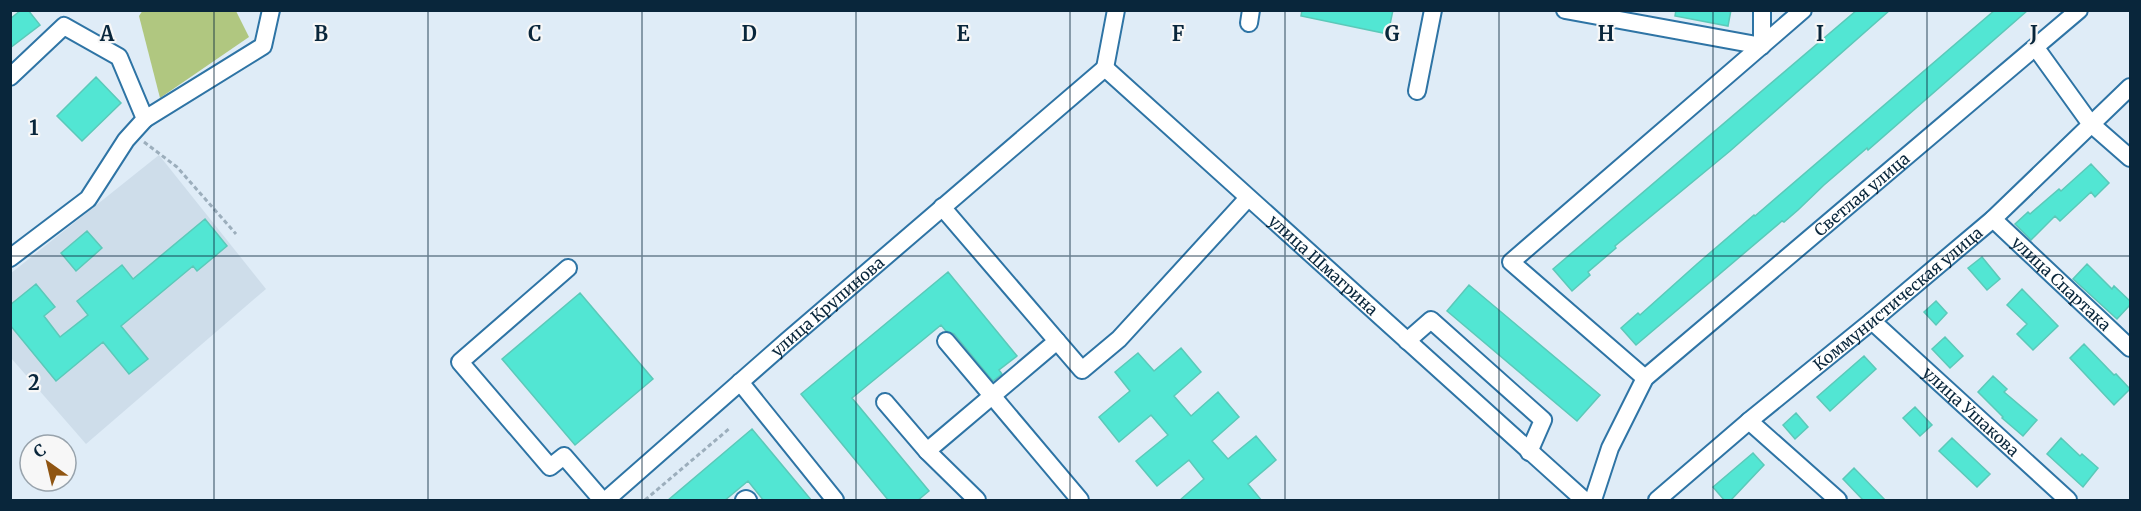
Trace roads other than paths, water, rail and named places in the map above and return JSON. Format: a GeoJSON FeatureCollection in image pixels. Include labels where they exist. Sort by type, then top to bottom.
{"type":"FeatureCollection","features":[{"type":"Feature","properties":{"kind":"street"},"geometry":{"type":"LineString","coordinates":[[10,258],[88,199],[126,140],[145,119],[263,46],[271,10]]}},
{"type":"Feature","properties":{"kind":"street"},"geometry":{"type":"LineString","coordinates":[[1105,68],[1116,10]]}},
{"type":"Feature","properties":{"kind":"street"},"geometry":{"type":"LineString","coordinates":[[1417,92],[1433,10]]}},
{"type":"Feature","properties":{"kind":"street"},"geometry":{"type":"LineString","coordinates":[[1565,10],[1762,46]]}},
{"type":"Feature","properties":{"kind":"street"},"geometry":{"type":"LineString","coordinates":[[1762,10],[1762,46]]}},
{"type":"Feature","properties":{"kind":"street"},"geometry":{"type":"LineString","coordinates":[[1593,501],[1610,448],[1645,378],[1511,262],[1803,10]]}},
{"type":"Feature","properties":{"kind":"street","name":"Светлая улица"},"geometry":{"type":"LineString","coordinates":[[1645,378],[2079,10]]}},
{"type":"Feature","properties":{"kind":"street"},"geometry":{"type":"LineString","coordinates":[[10,76],[64,26],[119,57],[145,119]]}},
{"type":"Feature","properties":{"kind":"street"},"geometry":{"type":"LineString","coordinates":[[2036,48],[2090,123],[2130,158]]}},
{"type":"Feature","properties":{"kind":"street","name":"улица Крупинова"},"geometry":{"type":"LineString","coordinates":[[604,501],[1105,68]]}},
{"type":"Feature","properties":{"kind":"street","name":"улица Шмагрина"},"geometry":{"type":"LineString","coordinates":[[1105,68],[1584,501]]}},
{"type":"Feature","properties":{"kind":"street","name":"Коммунистическая улица"},"geometry":{"type":"LineString","coordinates":[[1657,501],[1749,421],[1993,219],[2090,123],[2130,87]]}},
{"type":"Feature","properties":{"kind":"street"},"geometry":{"type":"LineString","coordinates":[[942,207],[1082,370],[1119,339],[1248,198]]}},
{"type":"Feature","properties":{"kind":"street","name":"улица Спартака"},"geometry":{"type":"LineString","coordinates":[[1993,219],[2130,348]]}},
{"type":"Feature","properties":{"kind":"street"},"geometry":{"type":"LineString","coordinates":[[568,268],[460,362],[550,467],[564,456],[604,501]]}},
{"type":"Feature","properties":{"kind":"street"},"geometry":{"type":"LineString","coordinates":[[1407,341],[1431,320],[1543,420],[1529,452]]}},
{"type":"Feature","properties":{"kind":"street","name":"улица Ушакова"},"geometry":{"type":"LineString","coordinates":[[1872,321],[2068,501]]}},
{"type":"Feature","properties":{"kind":"street"},"geometry":{"type":"LineString","coordinates":[[927,451],[1057,340]]}},
{"type":"Feature","properties":{"kind":"street"},"geometry":{"type":"LineString","coordinates":[[946,341],[1080,501]]}},
{"type":"Feature","properties":{"kind":"street"},"geometry":{"type":"LineString","coordinates":[[740,382],[835,501]]}},
{"type":"Feature","properties":{"kind":"street"},"geometry":{"type":"LineString","coordinates":[[885,402],[927,451],[977,501]]}},
{"type":"Feature","properties":{"kind":"street"},"geometry":{"type":"LineString","coordinates":[[1749,421],[1838,501]]}}]}
